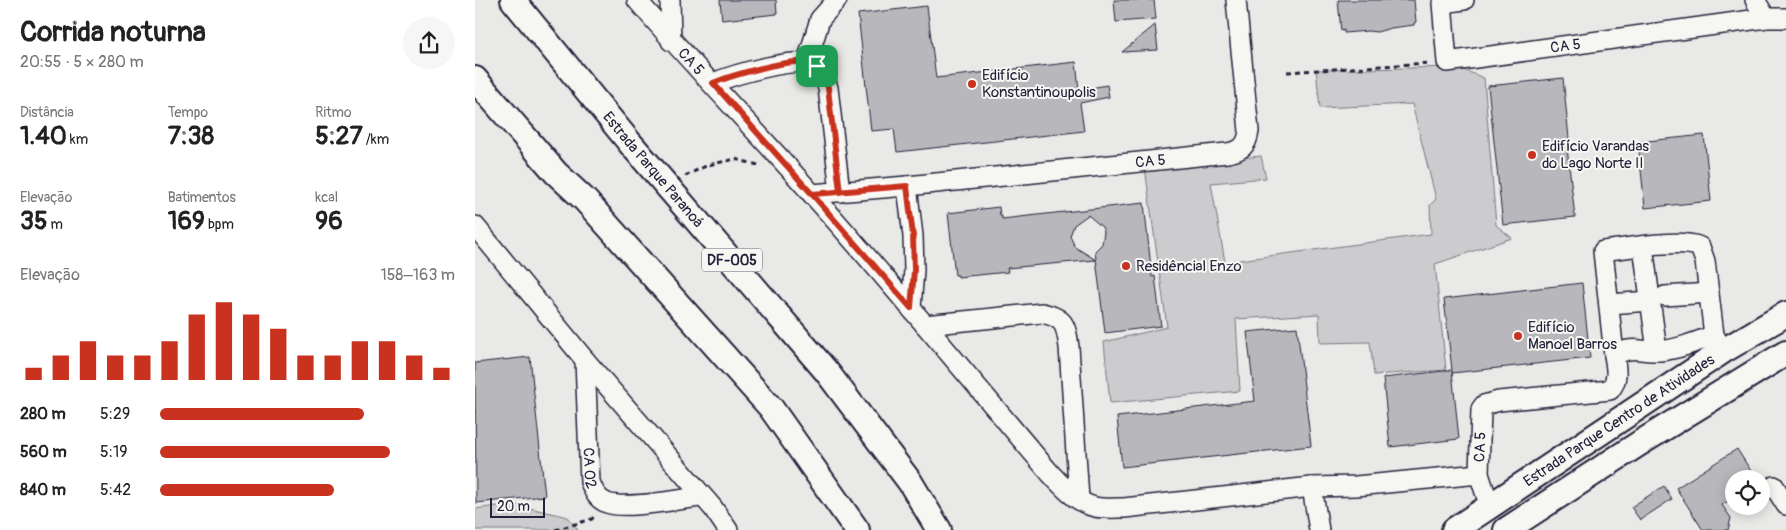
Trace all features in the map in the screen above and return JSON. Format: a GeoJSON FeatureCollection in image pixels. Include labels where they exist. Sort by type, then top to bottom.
{"type":"FeatureCollection","features":[{"type":"Feature","properties":{"kind":"main road","name":"Estrada Parque Paranoá"},"geometry":{"type":"LineString","coordinates":[[513,0],[667,185],[827,372],[910,482],[939,530]]}},
{"type":"Feature","properties":{"kind":"main road"},"geometry":{"type":"LineString","coordinates":[[475,79],[556,173],[585,200],[771,408],[857,530]]}},
{"type":"Feature","properties":{"kind":"main road","name":"Estrada Parque Centro de Atividades"},"geometry":{"type":"LineString","coordinates":[[1454,530],[1490,507],[1718,343],[1786,314]]}},
{"type":"Feature","properties":{"kind":"main road","name":"Estrada Parque Centro de Atividades"},"geometry":{"type":"LineString","coordinates":[[1506,530],[1640,443],[1786,353]]}},
{"type":"Feature","properties":{"kind":"street","name":"CA 5"},"geometry":{"type":"LineString","coordinates":[[637,0],[671,40],[713,83],[812,194],[1050,473],[1065,489],[1079,499],[1095,507],[1124,508],[1312,487],[1356,486],[1479,474]]}},
{"type":"Feature","properties":{"kind":"street","name":"CA 5"},"geometry":{"type":"LineString","coordinates":[[670,0],[671,40]]}},
{"type":"Feature","properties":{"kind":"street"},"geometry":{"type":"LineString","coordinates":[[837,0],[820,19],[807,62],[817,66],[824,74],[828,88],[840,192]]}},
{"type":"Feature","properties":{"kind":"street","name":"CA 5"},"geometry":{"type":"LineString","coordinates":[[812,194],[907,186],[1227,153],[1240,150],[1248,140],[1249,131],[1236,0]]}},
{"type":"Feature","properties":{"kind":"street"},"geometry":{"type":"LineString","coordinates":[[1447,62],[1442,3],[1464,0]]}},
{"type":"Feature","properties":{"kind":"street"},"geometry":{"type":"LineString","coordinates":[[1755,0],[1766,18]]}},
{"type":"Feature","properties":{"kind":"street","name":"CA 5"},"geometry":{"type":"LineString","coordinates":[[1447,62],[1766,18],[1786,18]]}},
{"type":"Feature","properties":{"kind":"street","name":"CA 5"},"geometry":{"type":"LineString","coordinates":[[713,83],[732,75],[794,62],[807,62]]}},
{"type":"Feature","properties":{"kind":"street"},"geometry":{"type":"LineString","coordinates":[[907,186],[913,236],[914,270],[911,308]]}},
{"type":"Feature","properties":{"kind":"street"},"geometry":{"type":"LineString","coordinates":[[475,226],[585,360],[722,520],[728,530]]}},
{"type":"Feature","properties":{"kind":"street","name":"CA 5"},"geometry":{"type":"LineString","coordinates":[[1490,507],[1479,474],[1481,409],[1484,405],[1499,401],[1604,392],[1611,390],[1615,384],[1617,374],[1603,251],[1661,244],[1695,244],[1700,247],[1705,261],[1718,343]]}},
{"type":"Feature","properties":{"kind":"street"},"geometry":{"type":"LineString","coordinates":[[1643,246],[1658,299],[1657,351]]}},
{"type":"Feature","properties":{"kind":"street"},"geometry":{"type":"LineString","coordinates":[[1609,304],[1709,293]]}},
{"type":"Feature","properties":{"kind":"street"},"geometry":{"type":"LineString","coordinates":[[925,326],[1042,313],[1054,315],[1061,320],[1066,328],[1069,347],[1079,499]]}},
{"type":"Feature","properties":{"kind":"street"},"geometry":{"type":"LineString","coordinates":[[1614,355],[1626,349],[1639,348],[1657,351],[1718,343]]}},
{"type":"Feature","properties":{"kind":"street","name":"CA 02"},"geometry":{"type":"LineString","coordinates":[[585,360],[590,482],[595,494],[603,500],[620,506],[701,496]]}},
{"type":"Feature","properties":{"kind":"street"},"geometry":{"type":"LineString","coordinates":[[1774,486],[1786,505]]}},
{"type":"Feature","properties":{"kind":"street"},"geometry":{"type":"LineString","coordinates":[[1312,487],[1319,530]]}},
{"type":"Feature","properties":{"kind":"path"},"geometry":{"type":"LineString","coordinates":[[1287,72],[1447,62]]}},
{"type":"Feature","properties":{"kind":"path"},"geometry":{"type":"LineString","coordinates":[[667,185],[708,165],[735,159],[792,172]]}},
{"type":"Feature","properties":{"kind":"path"},"geometry":{"type":"LineString","coordinates":[[555,530],[592,519],[603,500]]}},
{"type":"Feature","properties":{"kind":"shaded area"},"geometry":{"type":"Polygon","coordinates":[[[1456,67],[1484,78],[1496,225],[1512,238],[1435,264],[1446,370],[1374,375],[1370,342],[1320,343],[1319,314],[1236,319],[1240,391],[1110,403],[1104,342],[1167,327],[1145,168],[1261,156],[1266,178],[1211,183],[1225,262],[1431,234],[1430,205],[1436,199],[1412,104],[1320,108],[1316,70],[1456,67]]]}},
{"type":"Feature","properties":{"kind":"shaded area"},"geometry":{"type":"Polygon","coordinates":[[[512,504],[568,517],[578,530],[475,530],[475,509],[512,504]]]}},
{"type":"Feature","properties":{"kind":"building"},"geometry":{"type":"Polygon","coordinates":[[[720,0],[776,0],[777,14],[722,20],[720,0]]]}},
{"type":"Feature","properties":{"kind":"building"},"geometry":{"type":"Polygon","coordinates":[[[1114,0],[1154,0],[1156,19],[1116,22],[1114,0]]]}},
{"type":"Feature","properties":{"kind":"building"},"geometry":{"type":"Polygon","coordinates":[[[1338,0],[1414,0],[1416,22],[1414,25],[1377,32],[1344,33],[1344,30],[1341,31],[1338,0]]]}},
{"type":"Feature","properties":{"kind":"building","name":"Edifício Konstantinoupolis"},"geometry":{"type":"Polygon","coordinates":[[[927,6],[936,78],[1076,62],[1079,90],[1107,85],[1109,97],[1080,103],[1084,131],[897,152],[894,129],[871,131],[858,14],[927,6]]]}},
{"type":"Feature","properties":{"kind":"building"},"geometry":{"type":"Polygon","coordinates":[[[1155,25],[1158,50],[1122,52],[1155,25]]]}},
{"type":"Feature","properties":{"kind":"building","name":"Edifício Varandas do Lago Norte II"},"geometry":{"type":"Polygon","coordinates":[[[1563,78],[1570,148],[1567,148],[1575,217],[1503,225],[1488,86],[1563,78]]]}},
{"type":"Feature","properties":{"kind":"building"},"geometry":{"type":"Polygon","coordinates":[[[1704,135],[1711,201],[1645,208],[1638,142],[1704,135]]]}},
{"type":"Feature","properties":{"kind":"building"},"geometry":{"type":"Polygon","coordinates":[[[1144,203],[1152,277],[1155,276],[1161,326],[1105,333],[1095,251],[1102,244],[1104,232],[1102,227],[1088,215],[1074,225],[1070,236],[1075,247],[1096,260],[1007,268],[1008,272],[958,277],[958,275],[955,275],[948,213],[999,207],[1002,219],[1144,203]]]}},
{"type":"Feature","properties":{"kind":"building","name":"Edifício Manoel Barros"},"geometry":{"type":"Polygon","coordinates":[[[1582,283],[1590,358],[1452,373],[1459,439],[1390,447],[1383,378],[1452,370],[1444,299],[1582,283]]]}},
{"type":"Feature","properties":{"kind":"building"},"geometry":{"type":"Polygon","coordinates":[[[1297,327],[1311,446],[1122,467],[1117,417],[1255,401],[1247,332],[1297,327]]]}},
{"type":"Feature","properties":{"kind":"building"},"geometry":{"type":"Polygon","coordinates":[[[530,357],[545,496],[476,503],[475,363],[530,357]]]}},
{"type":"Feature","properties":{"kind":"building"},"geometry":{"type":"Polygon","coordinates":[[[1737,449],[1750,470],[1725,470],[1725,503],[1722,505],[1725,509],[1725,515],[1729,515],[1731,518],[1728,530],[1703,530],[1676,488],[1737,449]]]}},
{"type":"Feature","properties":{"kind":"building"},"geometry":{"type":"Polygon","coordinates":[[[1664,486],[1672,499],[1640,520],[1631,507],[1664,486]]]}},
{"type":"Feature","properties":{"kind":"place","name":"Edifício Konstantinoupolis"},"geometry":{"type":"Point","coordinates":[972,84]}},
{"type":"Feature","properties":{"kind":"place","name":"Edifício Varandas do Lago Norte II"},"geometry":{"type":"Point","coordinates":[1532,155]}},
{"type":"Feature","properties":{"kind":"place","name":"Residêncial Enzo"},"geometry":{"type":"Point","coordinates":[1126,266]}},
{"type":"Feature","properties":{"kind":"place","name":"Edifício Manoel Barros"},"geometry":{"type":"Point","coordinates":[1518,336]}},
{"type":"Feature","properties":{"kind":"route"},"geometry":{"type":"LineString","coordinates":[[817,66],[807,62],[794,62],[732,75],[713,83],[812,194],[840,192],[907,186],[913,236],[914,270],[911,308],[812,194],[840,192],[828,88],[824,74],[817,66]]}}]}
